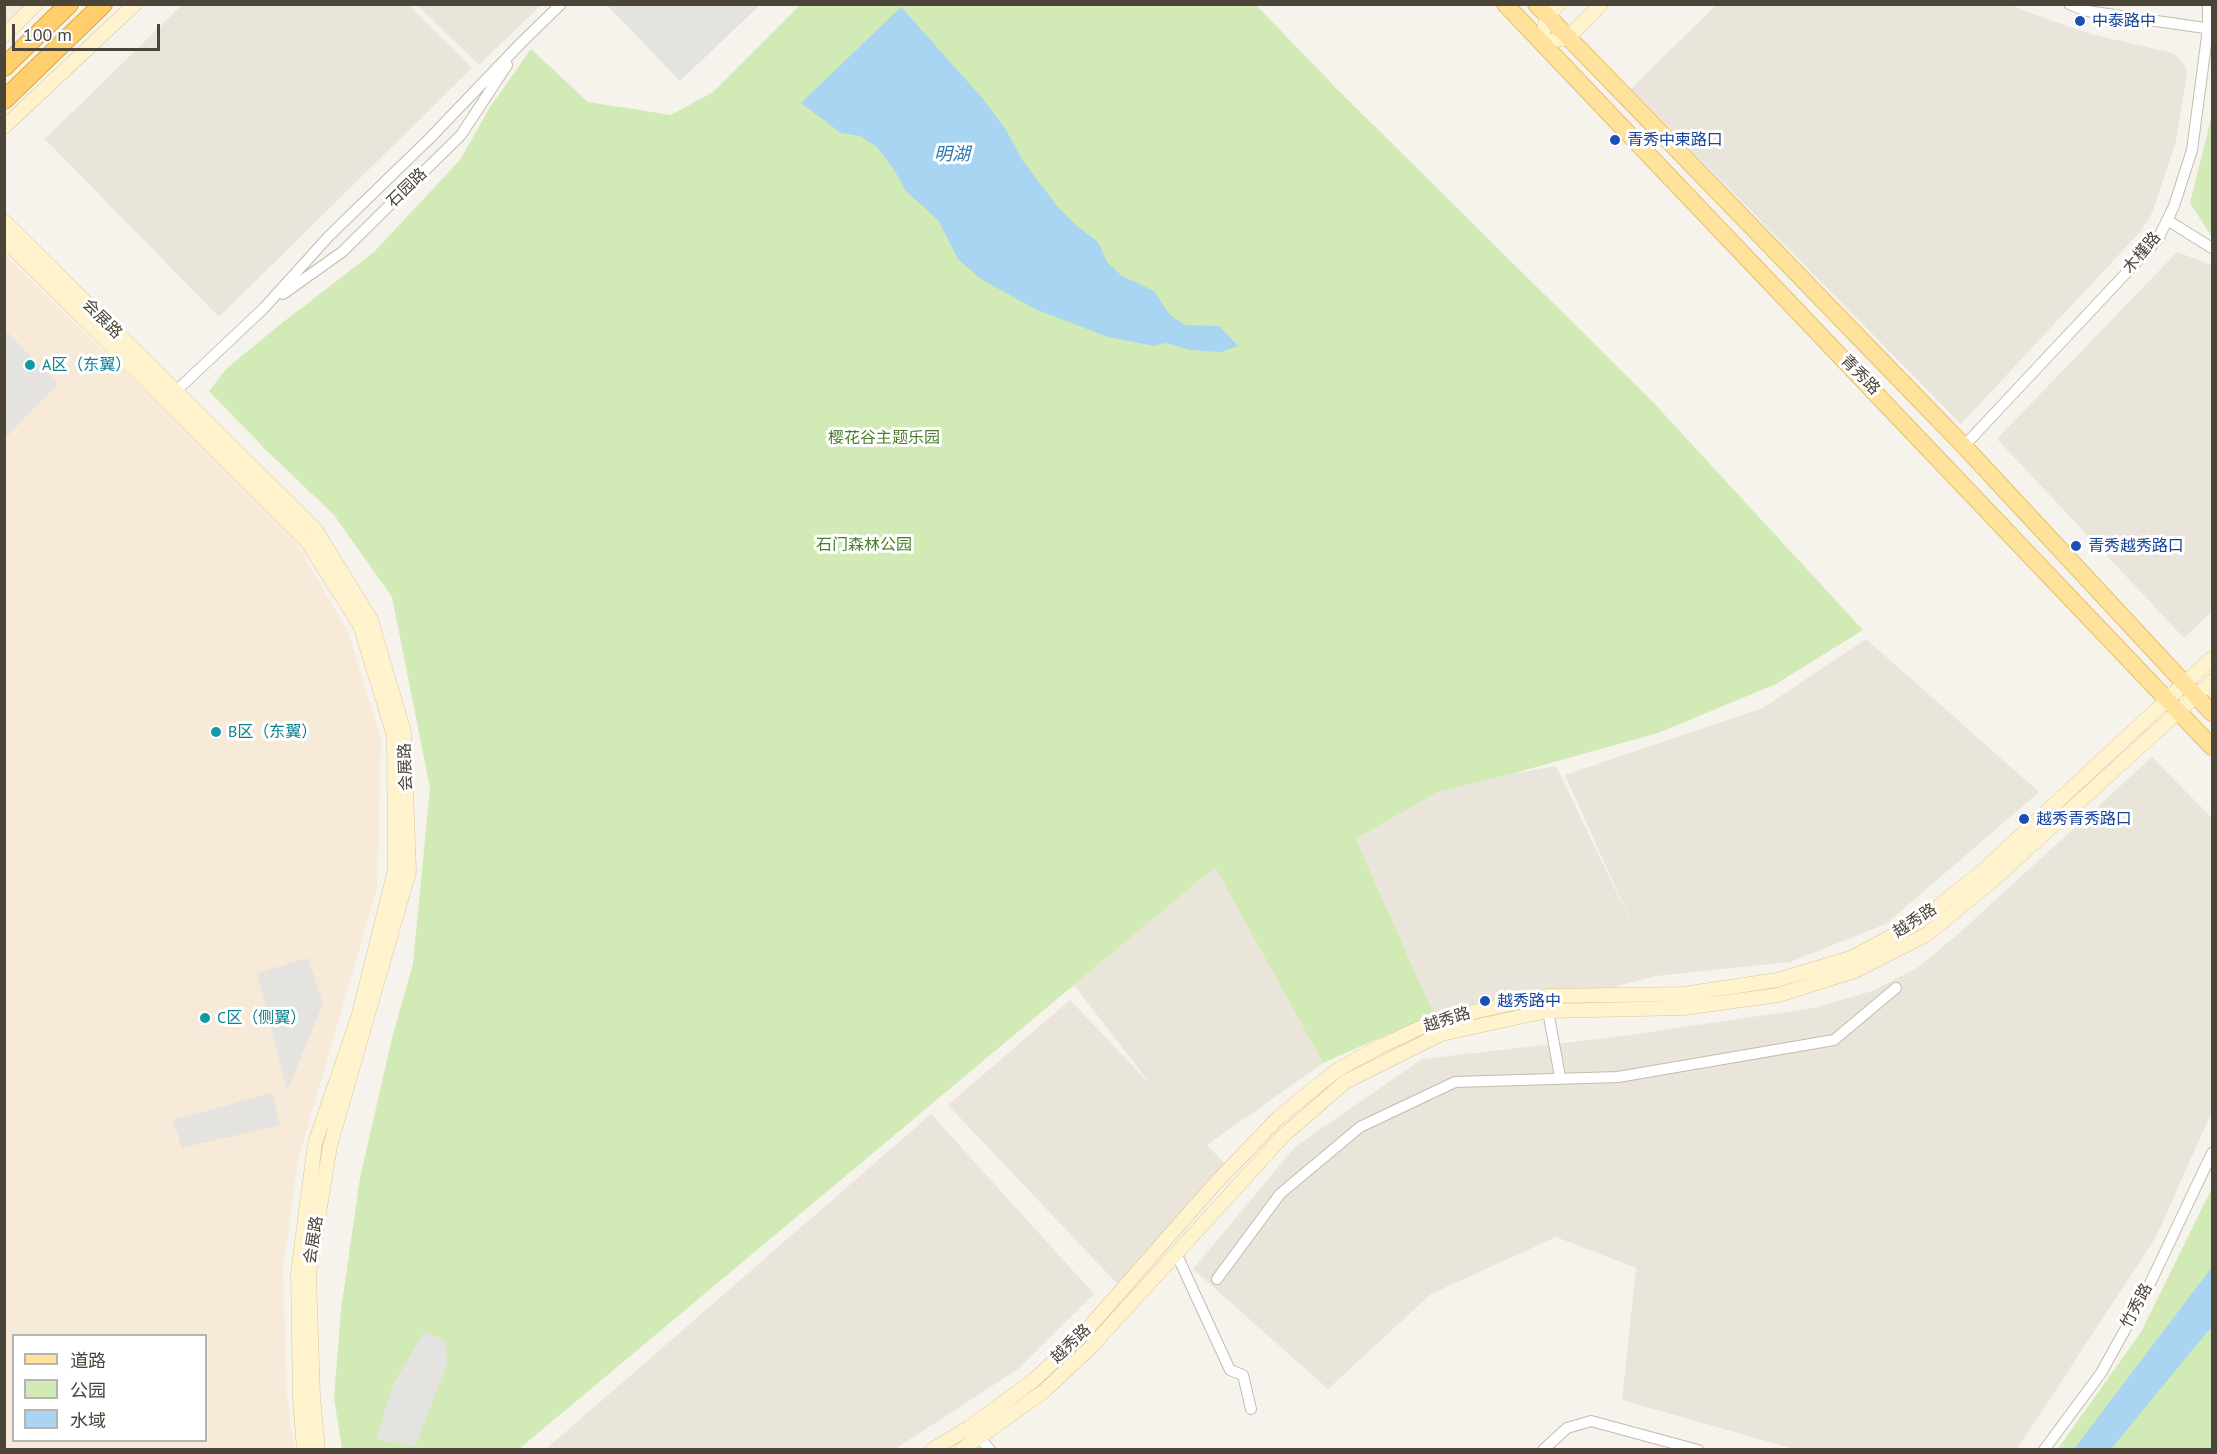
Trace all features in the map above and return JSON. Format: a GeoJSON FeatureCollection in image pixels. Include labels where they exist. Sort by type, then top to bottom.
{"type":"FeatureCollection","features":[{"type":"Feature","properties":{"kind":"highway"},"geometry":{"type":"LineString","coordinates":[[4,67],[69,4]]}},
{"type":"Feature","properties":{"kind":"highway"},"geometry":{"type":"LineString","coordinates":[[4,100],[103,4]]}},
{"type":"Feature","properties":{"kind":"main road"},"geometry":{"type":"LineString","coordinates":[[4,36],[36,4]]}},
{"type":"Feature","properties":{"kind":"main road"},"geometry":{"type":"LineString","coordinates":[[4,127],[135,4]]}},
{"type":"Feature","properties":{"kind":"main road","name":"青秀路"},"geometry":{"type":"LineString","coordinates":[[1505,4],[2212,747]]}},
{"type":"Feature","properties":{"kind":"main road"},"geometry":{"type":"LineString","coordinates":[[1560,4],[1541,10],[1541,42],[1568,38],[1601,4]]}},
{"type":"Feature","properties":{"kind":"main road","name":"青秀路"},"geometry":{"type":"LineString","coordinates":[[1541,10],[1964,446],[2212,713]]}},
{"type":"Feature","properties":{"kind":"main road","name":"会展路"},"geometry":{"type":"LineString","coordinates":[[4,221],[315,530],[370,620],[404,732],[409,872],[330,1146],[309,1274],[313,1397],[318,1449]]}},
{"type":"Feature","properties":{"kind":"main road","name":"会展路"},"geometry":{"type":"LineString","coordinates":[[4,240],[306,540],[360,625],[394,736],[395,870],[358,1018],[315,1143],[298,1273],[300,1399],[304,1449]]}},
{"type":"Feature","properties":{"kind":"main road"},"geometry":{"type":"LineString","coordinates":[[2174,706],[2192,690],[2212,658]]}},
{"type":"Feature","properties":{"kind":"main road"},"geometry":{"type":"LineString","coordinates":[[2192,690],[2212,681]]}},
{"type":"Feature","properties":{"kind":"main road","name":"越秀路"},"geometry":{"type":"LineString","coordinates":[[933,1449],[970,1427],[1033,1381],[1083,1334],[1212,1187],[1272,1125],[1337,1070],[1437,1020],[1546,996],[1683,994],[1777,980],[1851,958],[1919,922],[2174,706]]}},
{"type":"Feature","properties":{"kind":"main road","name":"越秀路"},"geometry":{"type":"LineString","coordinates":[[961,1449],[980,1438],[1043,1392],[1091,1347],[1284,1135],[1345,1083],[1442,1034],[1547,1011],[1684,1008],[1778,995],[1855,971],[1926,935],[1992,881],[2174,706]]}},
{"type":"Feature","properties":{"kind":"street","name":"石园路"},"geometry":{"type":"LineString","coordinates":[[175,392],[264,308],[328,236],[430,138],[561,4]]}},
{"type":"Feature","properties":{"kind":"street"},"geometry":{"type":"LineString","coordinates":[[2069,4],[2087,11],[2210,29]]}},
{"type":"Feature","properties":{"kind":"street","name":"木槿路"},"geometry":{"type":"LineString","coordinates":[[1964,446],[2158,239],[2174,206],[2192,150],[2210,29],[2208,4]]}},
{"type":"Feature","properties":{"kind":"street","name":"石园路"},"geometry":{"type":"LineString","coordinates":[[264,308],[342,252],[461,135],[522,42]]}},
{"type":"Feature","properties":{"kind":"street"},"geometry":{"type":"LineString","coordinates":[[2167,220],[2212,248]]}},
{"type":"Feature","properties":{"kind":"street"},"geometry":{"type":"LineString","coordinates":[[1217,1279],[1280,1194],[1360,1127],[1455,1082],[1618,1077],[1834,1040],[1896,988]]}},
{"type":"Feature","properties":{"kind":"street"},"geometry":{"type":"LineString","coordinates":[[1546,996],[1560,1077]]}},
{"type":"Feature","properties":{"kind":"street","name":"竹秀路"},"geometry":{"type":"LineString","coordinates":[[2044,1449],[2101,1373],[2146,1292],[2212,1153]]}},
{"type":"Feature","properties":{"kind":"street"},"geometry":{"type":"LineString","coordinates":[[1176,1253],[1230,1370],[1243,1376],[1251,1409]]}},
{"type":"Feature","properties":{"kind":"street"},"geometry":{"type":"LineString","coordinates":[[1543,1449],[1567,1428],[1591,1421],[1698,1449]]}},
{"type":"Feature","properties":{"kind":"street"},"geometry":{"type":"LineString","coordinates":[[970,1427],[990,1449]]}},
{"type":"Feature","properties":{"kind":"shaded area"},"geometry":{"type":"Polygon","coordinates":[[[1717,4],[2013,5],[2091,34],[2168,52],[2177,56],[2184,64],[2187,72],[2176,141],[2152,213],[2140,232],[1961,424],[1631,89],[1717,4]]]}},
{"type":"Feature","properties":{"kind":"shaded area"},"geometry":{"type":"Polygon","coordinates":[[[5,5],[29,5],[5,28],[5,5]]]}},
{"type":"Feature","properties":{"kind":"shaded area"},"geometry":{"type":"Polygon","coordinates":[[[182,5],[409,5],[472,68],[219,317],[45,139],[182,5]]]}},
{"type":"Feature","properties":{"kind":"shaded area"},"geometry":{"type":"Polygon","coordinates":[[[417,5],[541,5],[479,65],[417,5]]]}},
{"type":"Feature","properties":{"kind":"shaded area"},"geometry":{"type":"Polygon","coordinates":[[[607,5],[760,5],[680,81],[607,5]]]}},
{"type":"Feature","properties":{"kind":"shaded area"},"geometry":{"type":"Polygon","coordinates":[[[2177,252],[2212,265],[2212,611],[2184,638],[1997,439],[2177,252]]]}},
{"type":"Feature","properties":{"kind":"shaded area"},"geometry":{"type":"Polygon","coordinates":[[[4,254],[293,537],[348,632],[381,739],[377,888],[298,1160],[283,1270],[287,1398],[294,1449],[5,1449],[4,254]]]}},
{"type":"Feature","properties":{"kind":"shaded area"},"geometry":{"type":"Polygon","coordinates":[[[8,333],[58,384],[5,438],[4,336],[8,333]]]}},
{"type":"Feature","properties":{"kind":"shaded area"},"geometry":{"type":"Polygon","coordinates":[[[1866,639],[2039,792],[1886,924],[1790,962],[1656,976],[1411,1040],[1430,1004],[1356,839],[1438,792],[1511,774],[1556,766],[1637,935],[1565,775],[1763,708],[1866,639]]]}},
{"type":"Feature","properties":{"kind":"shaded area"},"geometry":{"type":"Polygon","coordinates":[[[2152,757],[2212,818],[2212,1111],[2156,1237],[2017,1449],[1794,1449],[1622,1400],[1636,1268],[1556,1237],[1431,1294],[1328,1389],[1193,1269],[1295,1147],[1422,1059],[1616,1037],[1813,1008],[1872,991],[1917,968],[1957,935],[2152,757]]]}},
{"type":"Feature","properties":{"kind":"shaded area"},"geometry":{"type":"Polygon","coordinates":[[[1215,866],[1323,1063],[1207,1145],[1226,1165],[1126,1293],[948,1105],[1070,1000],[1152,1086],[1074,985],[1215,866]]]}},
{"type":"Feature","properties":{"kind":"shaded area"},"geometry":{"type":"Polygon","coordinates":[[[308,958],[323,1004],[287,1091],[257,973],[308,958]]]}},
{"type":"Feature","properties":{"kind":"shaded area"},"geometry":{"type":"Polygon","coordinates":[[[272,1093],[280,1125],[182,1148],[173,1120],[272,1093]]]}},
{"type":"Feature","properties":{"kind":"shaded area"},"geometry":{"type":"Polygon","coordinates":[[[931,1114],[1094,1294],[1018,1369],[895,1449],[546,1449],[931,1114]]]}},
{"type":"Feature","properties":{"kind":"shaded area"},"geometry":{"type":"Polygon","coordinates":[[[424,1332],[444,1339],[448,1361],[415,1447],[376,1439],[393,1385],[424,1332]]]}},
{"type":"Feature","properties":{"kind":"green space","name":"石门森林公园"},"geometry":{"type":"Polygon","coordinates":[[[800,5],[1256,5],[1337,89],[1651,400],[1863,630],[1776,684],[1658,733],[1438,792],[1356,839],[1434,1014],[1323,1063],[1215,867],[519,1449],[342,1449],[334,1398],[341,1310],[360,1178],[392,1038],[413,964],[430,788],[392,597],[334,515],[209,391],[227,368],[374,252],[460,160],[490,107],[531,49],[588,102],[671,115],[713,92],[800,5]]]}},
{"type":"Feature","properties":{"kind":"green space"},"geometry":{"type":"Polygon","coordinates":[[[2212,115],[2212,237],[2190,203],[2212,115]]]}},
{"type":"Feature","properties":{"kind":"green space"},"geometry":{"type":"Polygon","coordinates":[[[2212,1188],[2212,1449],[2057,1450],[2141,1332],[2212,1188]]]}},
{"type":"Feature","properties":{"kind":"water","name":"明湖"},"geometry":{"type":"Polygon","coordinates":[[[901,7],[984,100],[1006,130],[1023,161],[1057,206],[1077,226],[1098,242],[1107,262],[1122,276],[1154,291],[1170,315],[1185,325],[1219,326],[1238,346],[1221,352],[1190,350],[1166,343],[1154,346],[1108,337],[1035,309],[981,279],[958,259],[938,220],[905,190],[895,171],[877,147],[860,136],[841,133],[801,103],[901,7]]]}},
{"type":"Feature","properties":{"kind":"water"},"geometry":{"type":"Polygon","coordinates":[[[2212,1267],[2212,1328],[2111,1449],[2074,1449],[2212,1267]]]}},
{"type":"Feature","properties":{"kind":"place","name":"中泰路中"},"geometry":{"type":"Point","coordinates":[2080,21]}},
{"type":"Feature","properties":{"kind":"place","name":"青秀中柬路口"},"geometry":{"type":"Point","coordinates":[1615,140]}},
{"type":"Feature","properties":{"kind":"place","name":"A区（东翼）"},"geometry":{"type":"Point","coordinates":[30,365]}},
{"type":"Feature","properties":{"kind":"place","name":"青秀越秀路口"},"geometry":{"type":"Point","coordinates":[2076,546]}},
{"type":"Feature","properties":{"kind":"place","name":"B区（东翼）"},"geometry":{"type":"Point","coordinates":[216,732]}},
{"type":"Feature","properties":{"kind":"place","name":"越秀青秀路口"},"geometry":{"type":"Point","coordinates":[2024,819]}},
{"type":"Feature","properties":{"kind":"place","name":"越秀路中"},"geometry":{"type":"Point","coordinates":[1485,1001]}},
{"type":"Feature","properties":{"kind":"place","name":"C区（侧翼）"},"geometry":{"type":"Point","coordinates":[205,1018]}},
{"type":"Feature","properties":{"kind":"park label","name":"樱花谷主题乐园"},"geometry":{"type":"Point","coordinates":[884,438]}}]}
